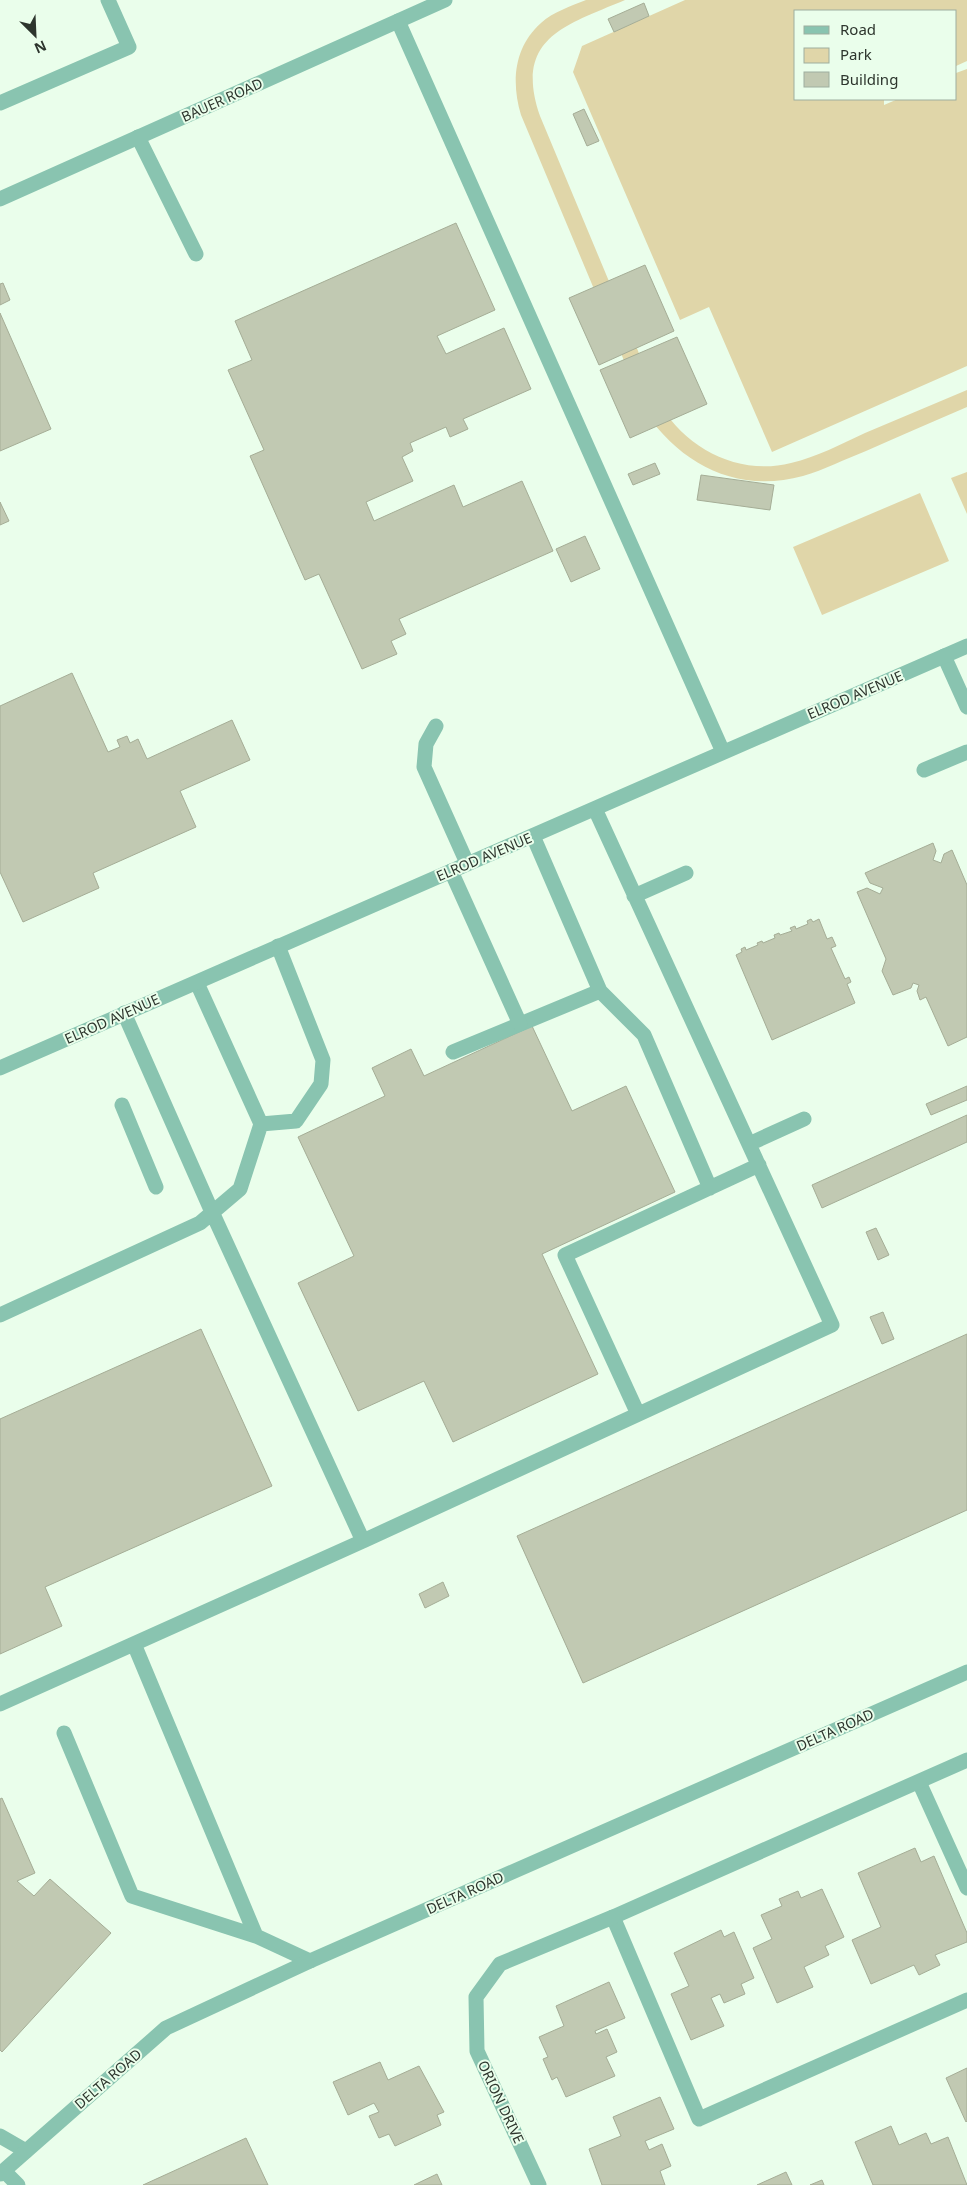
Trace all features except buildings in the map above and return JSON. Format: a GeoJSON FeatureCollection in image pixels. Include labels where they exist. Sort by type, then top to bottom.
{"type":"FeatureCollection","features":[{"type":"Feature","properties":{"kind":"street"},"geometry":{"type":"LineString","coordinates":[[0,103],[129,47],[108,0]]}},
{"type":"Feature","properties":{"kind":"street","name":"BAUER ROAD"},"geometry":{"type":"LineString","coordinates":[[0,199],[445,0]]}},
{"type":"Feature","properties":{"kind":"street"},"geometry":{"type":"LineString","coordinates":[[398,21],[723,752]]}},
{"type":"Feature","properties":{"kind":"street"},"geometry":{"type":"LineString","coordinates":[[138,137],[196,254]]}},
{"type":"Feature","properties":{"kind":"street","name":"ELROD AVENUE"},"geometry":{"type":"LineString","coordinates":[[0,1068],[278,946],[372,907],[467,863],[595,810],[967,646]]}},
{"type":"Feature","properties":{"kind":"street"},"geometry":{"type":"LineString","coordinates":[[944,656],[967,707]]}},
{"type":"Feature","properties":{"kind":"street"},"geometry":{"type":"LineString","coordinates":[[436,726],[426,744],[424,767],[467,863]]}},
{"type":"Feature","properties":{"kind":"street"},"geometry":{"type":"LineString","coordinates":[[924,770],[967,752]]}},
{"type":"Feature","properties":{"kind":"street"},"geometry":{"type":"LineString","coordinates":[[0,1704],[363,1541],[832,1325],[595,810]]}},
{"type":"Feature","properties":{"kind":"street"},"geometry":{"type":"LineString","coordinates":[[533,836],[600,991],[644,1035],[710,1188]]}},
{"type":"Feature","properties":{"kind":"street"},"geometry":{"type":"LineString","coordinates":[[451,870],[520,1024]]}},
{"type":"Feature","properties":{"kind":"street"},"geometry":{"type":"LineString","coordinates":[[634,896],[686,873]]}},
{"type":"Feature","properties":{"kind":"street"},"geometry":{"type":"LineString","coordinates":[[261,1124],[296,1122],[321,1084],[324,1060],[278,946]]}},
{"type":"Feature","properties":{"kind":"street"},"geometry":{"type":"LineString","coordinates":[[0,1315],[200,1223],[240,1190],[261,1124],[197,982]]}},
{"type":"Feature","properties":{"kind":"street"},"geometry":{"type":"LineString","coordinates":[[453,1052],[600,991]]}},
{"type":"Feature","properties":{"kind":"street"},"geometry":{"type":"LineString","coordinates":[[124,1013],[212,1212],[363,1541]]}},
{"type":"Feature","properties":{"kind":"street"},"geometry":{"type":"LineString","coordinates":[[122,1104],[156,1187]]}},
{"type":"Feature","properties":{"kind":"street"},"geometry":{"type":"LineString","coordinates":[[749,1144],[804,1119]]}},
{"type":"Feature","properties":{"kind":"street"},"geometry":{"type":"LineString","coordinates":[[638,1414],[565,1254],[759,1165]]}},
{"type":"Feature","properties":{"kind":"street"},"geometry":{"type":"LineString","coordinates":[[134,1644],[256,1936]]}},
{"type":"Feature","properties":{"kind":"street","name":"DELTA ROAD"},"geometry":{"type":"LineString","coordinates":[[2,2173],[166,2028],[310,1960],[967,1672]]}},
{"type":"Feature","properties":{"kind":"street"},"geometry":{"type":"LineString","coordinates":[[64,1733],[132,1896],[256,1936],[310,1960]]}},
{"type":"Feature","properties":{"kind":"street"},"geometry":{"type":"LineString","coordinates":[[967,1760],[614,1917],[699,2119],[967,2000]]}},
{"type":"Feature","properties":{"kind":"street"},"geometry":{"type":"LineString","coordinates":[[919,1782],[967,1888]]}},
{"type":"Feature","properties":{"kind":"street","name":"ORION DRIVE"},"geometry":{"type":"LineString","coordinates":[[539,2185],[477,2051],[476,1997],[500,1964],[614,1917]]}},
{"type":"Feature","properties":{"kind":"street"},"geometry":{"type":"LineString","coordinates":[[0,2136],[26,2151]]}},
{"type":"Feature","properties":{"kind":"street"},"geometry":{"type":"LineString","coordinates":[[2,2173],[18,2185]]}},
{"type":"Feature","properties":{"kind":"green space"},"geometry":{"type":"Polygon","coordinates":[[[586,0],[625,0],[565,27],[550,38],[539,52],[534,68],[533,90],[540,116],[661,406],[672,422],[701,447],[717,456],[753,466],[772,466],[791,463],[820,454],[967,390],[967,407],[819,471],[779,481],[756,481],[734,478],[714,471],[694,461],[660,431],[646,413],[521,115],[518,103],[516,90],[517,66],[520,54],[532,32],[551,16],[586,0]]]}},
{"type":"Feature","properties":{"kind":"green space"},"geometry":{"type":"Polygon","coordinates":[[[685,0],[967,0],[967,61],[957,66],[957,10],[794,10],[794,100],[884,100],[884,105],[896,100],[957,100],[957,73],[967,69],[967,366],[772,452],[709,307],[680,320],[573,72],[582,46],[685,0]]]}},
{"type":"Feature","properties":{"kind":"green space"},"geometry":{"type":"Polygon","coordinates":[[[967,472],[967,514],[951,478],[967,472]]]}},
{"type":"Feature","properties":{"kind":"green space"},"geometry":{"type":"Polygon","coordinates":[[[920,493],[949,561],[822,615],[793,547],[920,493]]]}}]}
